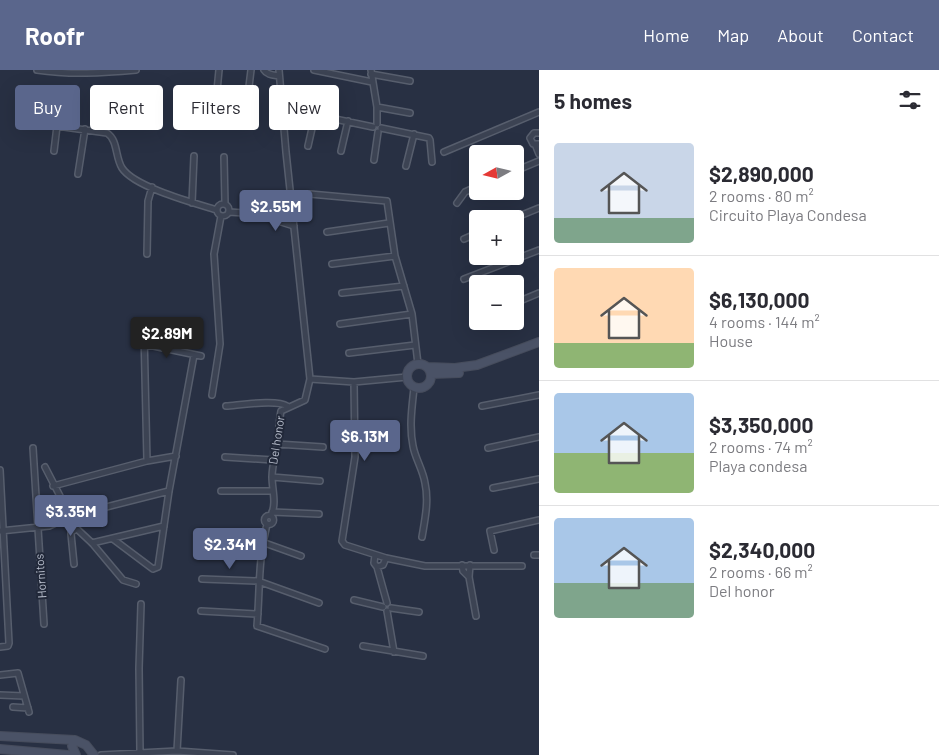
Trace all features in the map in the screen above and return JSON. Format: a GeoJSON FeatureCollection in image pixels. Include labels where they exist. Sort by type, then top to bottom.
{"type":"FeatureCollection","features":[{"type":"Feature","properties":{"kind":"street"},"geometry":{"type":"LineString","coordinates":[[37,70],[56,73],[95,74],[136,70]]}},
{"type":"Feature","properties":{"kind":"street"},"geometry":{"type":"LineString","coordinates":[[218,85],[219,70]]}},
{"type":"Feature","properties":{"kind":"street"},"geometry":{"type":"LineString","coordinates":[[250,85],[251,70]]}},
{"type":"Feature","properties":{"kind":"street"},"geometry":{"type":"LineString","coordinates":[[264,70],[265,73],[272,75],[279,73],[310,379],[354,382],[406,377]]}},
{"type":"Feature","properties":{"kind":"street"},"geometry":{"type":"LineString","coordinates":[[314,70],[372,82]]}},
{"type":"Feature","properties":{"kind":"street"},"geometry":{"type":"LineString","coordinates":[[374,160],[378,128],[377,107],[371,72],[410,81]]}},
{"type":"Feature","properties":{"kind":"street"},"geometry":{"type":"LineString","coordinates":[[377,107],[410,113]]}},
{"type":"Feature","properties":{"kind":"street"},"geometry":{"type":"LineString","coordinates":[[444,152],[539,112]]}},
{"type":"Feature","properties":{"kind":"street"},"geometry":{"type":"LineString","coordinates":[[339,119],[414,134],[430,139],[432,162]]}},
{"type":"Feature","properties":{"kind":"street"},"geometry":{"type":"LineString","coordinates":[[341,151],[348,121]]}},
{"type":"Feature","properties":{"kind":"street"},"geometry":{"type":"LineString","coordinates":[[54,151],[57,126],[107,133],[113,139],[117,159],[122,169],[136,181],[192,203],[217,210],[221,216],[214,254],[220,344],[212,395]]}},
{"type":"Feature","properties":{"kind":"street"},"geometry":{"type":"LineString","coordinates":[[78,174],[86,129]]}},
{"type":"Feature","properties":{"kind":"street"},"geometry":{"type":"LineString","coordinates":[[308,146],[312,130]]}},
{"type":"Feature","properties":{"kind":"street"},"geometry":{"type":"LineString","coordinates":[[539,132],[532,134],[530,138],[532,143],[537,144],[539,154]]}},
{"type":"Feature","properties":{"kind":"street"},"geometry":{"type":"LineString","coordinates":[[406,166],[414,134]]}},
{"type":"Feature","properties":{"kind":"street"},"geometry":{"type":"LineString","coordinates":[[192,203],[194,156]]}},
{"type":"Feature","properties":{"kind":"street"},"geometry":{"type":"LineString","coordinates":[[224,157],[225,204],[229,212]]}},
{"type":"Feature","properties":{"kind":"street"},"geometry":{"type":"LineString","coordinates":[[524,168],[539,162]]}},
{"type":"Feature","properties":{"kind":"street"},"geometry":{"type":"LineString","coordinates":[[147,254],[148,201],[152,187]]}},
{"type":"Feature","properties":{"kind":"street"},"geometry":{"type":"LineString","coordinates":[[458,203],[465,192],[469,190]]}},
{"type":"Feature","properties":{"kind":"street"},"geometry":{"type":"LineString","coordinates":[[310,194],[387,201],[395,256],[412,314],[418,364]]}},
{"type":"Feature","properties":{"kind":"street"},"geometry":{"type":"LineString","coordinates":[[291,202],[281,204],[275,215],[278,221],[294,226]]}},
{"type":"Feature","properties":{"kind":"street"},"geometry":{"type":"LineString","coordinates":[[217,210],[218,206],[225,204]]}},
{"type":"Feature","properties":{"kind":"street"},"geometry":{"type":"LineString","coordinates":[[524,214],[539,208]]}},
{"type":"Feature","properties":{"kind":"street"},"geometry":{"type":"LineString","coordinates":[[221,216],[229,212],[275,215]]}},
{"type":"Feature","properties":{"kind":"street"},"geometry":{"type":"LineString","coordinates":[[327,232],[389,223]]}},
{"type":"Feature","properties":{"kind":"street"},"geometry":{"type":"LineString","coordinates":[[464,239],[469,237]]}},
{"type":"Feature","properties":{"kind":"street"},"geometry":{"type":"LineString","coordinates":[[464,279],[539,250]]}},
{"type":"Feature","properties":{"kind":"street"},"geometry":{"type":"LineString","coordinates":[[332,264],[395,256]]}},
{"type":"Feature","properties":{"kind":"street"},"geometry":{"type":"LineString","coordinates":[[342,293],[404,286]]}},
{"type":"Feature","properties":{"kind":"street"},"geometry":{"type":"LineString","coordinates":[[524,299],[539,293]]}},
{"type":"Feature","properties":{"kind":"street"},"geometry":{"type":"LineString","coordinates":[[340,324],[412,314]]}},
{"type":"Feature","properties":{"kind":"street"},"geometry":{"type":"LineString","coordinates":[[144,333],[147,461]]}},
{"type":"Feature","properties":{"kind":"street"},"geometry":{"type":"LineString","coordinates":[[430,371],[477,365],[539,342]]}},
{"type":"Feature","properties":{"kind":"street"},"geometry":{"type":"LineString","coordinates":[[144,344],[201,356]]}},
{"type":"Feature","properties":{"kind":"street"},"geometry":{"type":"LineString","coordinates":[[349,353],[415,345]]}},
{"type":"Feature","properties":{"kind":"street"},"geometry":{"type":"LineString","coordinates":[[430,371],[458,373],[480,370],[539,346]]}},
{"type":"Feature","properties":{"kind":"street"},"geometry":{"type":"LineString","coordinates":[[113,539],[153,568],[158,567],[169,491],[194,355]]}},
{"type":"Feature","properties":{"kind":"street"},"geometry":{"type":"LineString","coordinates":[[418,364],[425,365],[430,371],[430,382],[420,389],[410,385],[406,377],[409,368],[418,364]]}},
{"type":"Feature","properties":{"kind":"street","name":"Del honor"},"geometry":{"type":"LineString","coordinates":[[262,544],[267,524],[265,516],[272,514],[273,460],[281,410],[305,400],[310,379]]}},
{"type":"Feature","properties":{"kind":"street"},"geometry":{"type":"LineString","coordinates":[[354,382],[355,458],[341,536],[342,541],[345,544],[386,558],[425,566],[522,566]]}},
{"type":"Feature","properties":{"kind":"street"},"geometry":{"type":"LineString","coordinates":[[414,388],[411,415],[413,446],[425,482],[427,509],[422,537]]}},
{"type":"Feature","properties":{"kind":"street"},"geometry":{"type":"LineString","coordinates":[[482,406],[539,395]]}},
{"type":"Feature","properties":{"kind":"street"},"geometry":{"type":"LineString","coordinates":[[226,406],[275,403],[288,406]]}},
{"type":"Feature","properties":{"kind":"street"},"geometry":{"type":"LineString","coordinates":[[488,448],[539,437]]}},
{"type":"Feature","properties":{"kind":"street"},"geometry":{"type":"LineString","coordinates":[[277,444],[323,447]]}},
{"type":"Feature","properties":{"kind":"street","name":"Hornitos"},"geometry":{"type":"LineString","coordinates":[[33,448],[44,624]]}},
{"type":"Feature","properties":{"kind":"street"},"geometry":{"type":"LineString","coordinates":[[53,486],[147,461],[176,456]]}},
{"type":"Feature","properties":{"kind":"street"},"geometry":{"type":"LineString","coordinates":[[225,457],[273,460]]}},
{"type":"Feature","properties":{"kind":"street"},"geometry":{"type":"LineString","coordinates":[[45,467],[77,530],[92,543],[123,580],[136,584]]}},
{"type":"Feature","properties":{"kind":"street"},"geometry":{"type":"LineString","coordinates":[[0,470],[9,643],[8,646],[0,647]]}},
{"type":"Feature","properties":{"kind":"street"},"geometry":{"type":"LineString","coordinates":[[272,477],[320,480]]}},
{"type":"Feature","properties":{"kind":"street"},"geometry":{"type":"LineString","coordinates":[[493,488],[539,479]]}},
{"type":"Feature","properties":{"kind":"street"},"geometry":{"type":"LineString","coordinates":[[2,531],[49,526],[71,516],[169,491]]}},
{"type":"Feature","properties":{"kind":"street"},"geometry":{"type":"LineString","coordinates":[[220,491],[273,491]]}},
{"type":"Feature","properties":{"kind":"street"},"geometry":{"type":"LineString","coordinates":[[272,514],[319,514]]}},
{"type":"Feature","properties":{"kind":"street"},"geometry":{"type":"LineString","coordinates":[[494,550],[490,531],[539,520]]}},
{"type":"Feature","properties":{"kind":"street"},"geometry":{"type":"LineString","coordinates":[[92,543],[164,526]]}},
{"type":"Feature","properties":{"kind":"street"},"geometry":{"type":"LineString","coordinates":[[74,564],[71,534],[77,530]]}},
{"type":"Feature","properties":{"kind":"street"},"geometry":{"type":"LineString","coordinates":[[203,544],[262,544],[301,556]]}},
{"type":"Feature","properties":{"kind":"street"},"geometry":{"type":"LineString","coordinates":[[262,544],[258,581],[258,626],[325,649]]}},
{"type":"Feature","properties":{"kind":"street"},"geometry":{"type":"LineString","coordinates":[[375,554],[374,563],[377,567],[385,611],[419,612]]}},
{"type":"Feature","properties":{"kind":"street"},"geometry":{"type":"LineString","coordinates":[[377,567],[383,565],[386,558]]}},
{"type":"Feature","properties":{"kind":"street"},"geometry":{"type":"LineString","coordinates":[[462,565],[463,571],[468,576]]}},
{"type":"Feature","properties":{"kind":"street"},"geometry":{"type":"LineString","coordinates":[[470,565],[468,576],[476,616]]}},
{"type":"Feature","properties":{"kind":"street"},"geometry":{"type":"LineString","coordinates":[[202,579],[258,581],[319,603]]}},
{"type":"Feature","properties":{"kind":"street"},"geometry":{"type":"LineString","coordinates":[[354,600],[385,605]]}},
{"type":"Feature","properties":{"kind":"street"},"geometry":{"type":"LineString","coordinates":[[140,752],[139,668],[141,604]]}},
{"type":"Feature","properties":{"kind":"street"},"geometry":{"type":"LineString","coordinates":[[389,610],[394,652]]}},
{"type":"Feature","properties":{"kind":"street"},"geometry":{"type":"LineString","coordinates":[[201,611],[258,614]]}},
{"type":"Feature","properties":{"kind":"street"},"geometry":{"type":"LineString","coordinates":[[363,646],[423,656]]}},
{"type":"Feature","properties":{"kind":"street"},"geometry":{"type":"LineString","coordinates":[[0,675],[18,673],[28,710],[12,707]]}},
{"type":"Feature","properties":{"kind":"street"},"geometry":{"type":"LineString","coordinates":[[177,751],[181,680]]}},
{"type":"Feature","properties":{"kind":"street"},"geometry":{"type":"LineString","coordinates":[[0,695],[24,696]]}},
{"type":"Feature","properties":{"kind":"street"},"geometry":{"type":"LineString","coordinates":[[0,736],[75,740],[86,745],[94,755]]}},
{"type":"Feature","properties":{"kind":"street"},"geometry":{"type":"LineString","coordinates":[[75,740],[72,746],[76,755]]}},
{"type":"Feature","properties":{"kind":"street"},"geometry":{"type":"LineString","coordinates":[[0,749],[68,755]]}},
{"type":"Feature","properties":{"kind":"street"},"geometry":{"type":"LineString","coordinates":[[101,755],[177,751],[233,755]]}}]}
